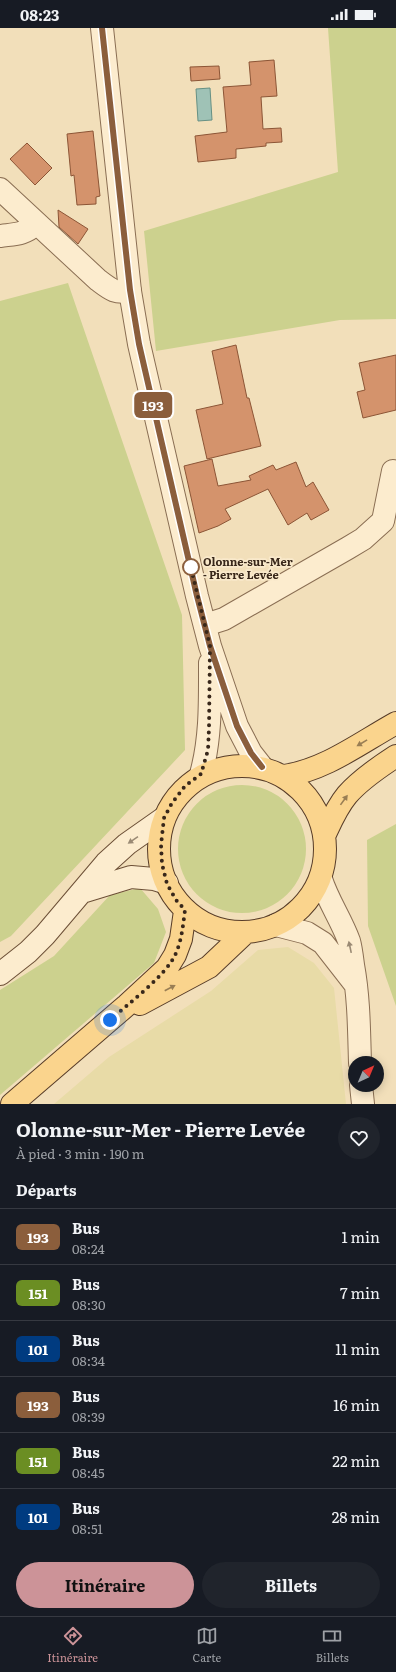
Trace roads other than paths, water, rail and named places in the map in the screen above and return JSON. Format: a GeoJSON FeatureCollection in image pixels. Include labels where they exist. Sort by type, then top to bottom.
{"type":"FeatureCollection","features":[{"type":"Feature","properties":{"kind":"main road"},"geometry":{"type":"LineString","coordinates":[[284,776],[299,774],[327,763],[396,723]]}},
{"type":"Feature","properties":{"kind":"main road"},"geometry":{"type":"LineString","coordinates":[[325,834],[336,810],[347,795],[396,756]]}},
{"type":"Feature","properties":{"kind":"main road"},"geometry":{"type":"LineString","coordinates":[[230,764],[262,767],[284,776],[300,791],[315,811],[325,834],[325,855],[321,879],[310,897],[294,912],[276,925],[246,932],[225,932],[205,925],[185,910],[176,900],[167,884],[162,864],[161,845],[164,818],[172,803],[185,786],[201,774],[230,764]]}},
{"type":"Feature","properties":{"kind":"main road"},"geometry":{"type":"LineString","coordinates":[[12,1104],[110,1020],[167,968],[175,955],[181,939],[185,910]]}},
{"type":"Feature","properties":{"kind":"main road"},"geometry":{"type":"LineString","coordinates":[[110,1020],[209,967],[246,932]]}},
{"type":"Feature","properties":{"kind":"street"},"geometry":{"type":"LineString","coordinates":[[102,28],[130,290],[139,344],[208,636],[237,726],[251,753],[262,767]]}},
{"type":"Feature","properties":{"kind":"street"},"geometry":{"type":"LineString","coordinates":[[0,189],[36,224],[110,289],[120,293],[130,290]]}},
{"type":"Feature","properties":{"kind":"street"},"geometry":{"type":"LineString","coordinates":[[0,236],[23,233],[36,224]]}},
{"type":"Feature","properties":{"kind":"street"},"geometry":{"type":"LineString","coordinates":[[201,774],[208,750],[208,636],[224,619],[363,539],[383,521],[393,471]]}},
{"type":"Feature","properties":{"kind":"street"},"geometry":{"type":"LineString","coordinates":[[0,974],[28,952],[45,935],[111,858],[127,844],[164,818]]}},
{"type":"Feature","properties":{"kind":"street"},"geometry":{"type":"LineString","coordinates":[[82,892],[131,877],[154,879],[167,884]]}},
{"type":"Feature","properties":{"kind":"street"},"geometry":{"type":"LineString","coordinates":[[321,879],[349,942],[357,986],[360,1056]]}},
{"type":"Feature","properties":{"kind":"street"},"geometry":{"type":"LineString","coordinates":[[276,925],[307,933],[323,943],[357,986]]}},
{"type":"Feature","properties":{"kind":"street"},"geometry":{"type":"LineString","coordinates":[[362,1092],[363,1104]]}},
{"type":"Feature","properties":{"kind":"water"},"geometry":{"type":"Polygon","coordinates":[[[210,88],[212,120],[198,121],[196,89],[210,88]]]}},
{"type":"Feature","properties":{"kind":"place","name":"Olonne-sur-Mer - Pierre Levée"},"geometry":{"type":"Point","coordinates":[191,567]}}]}
